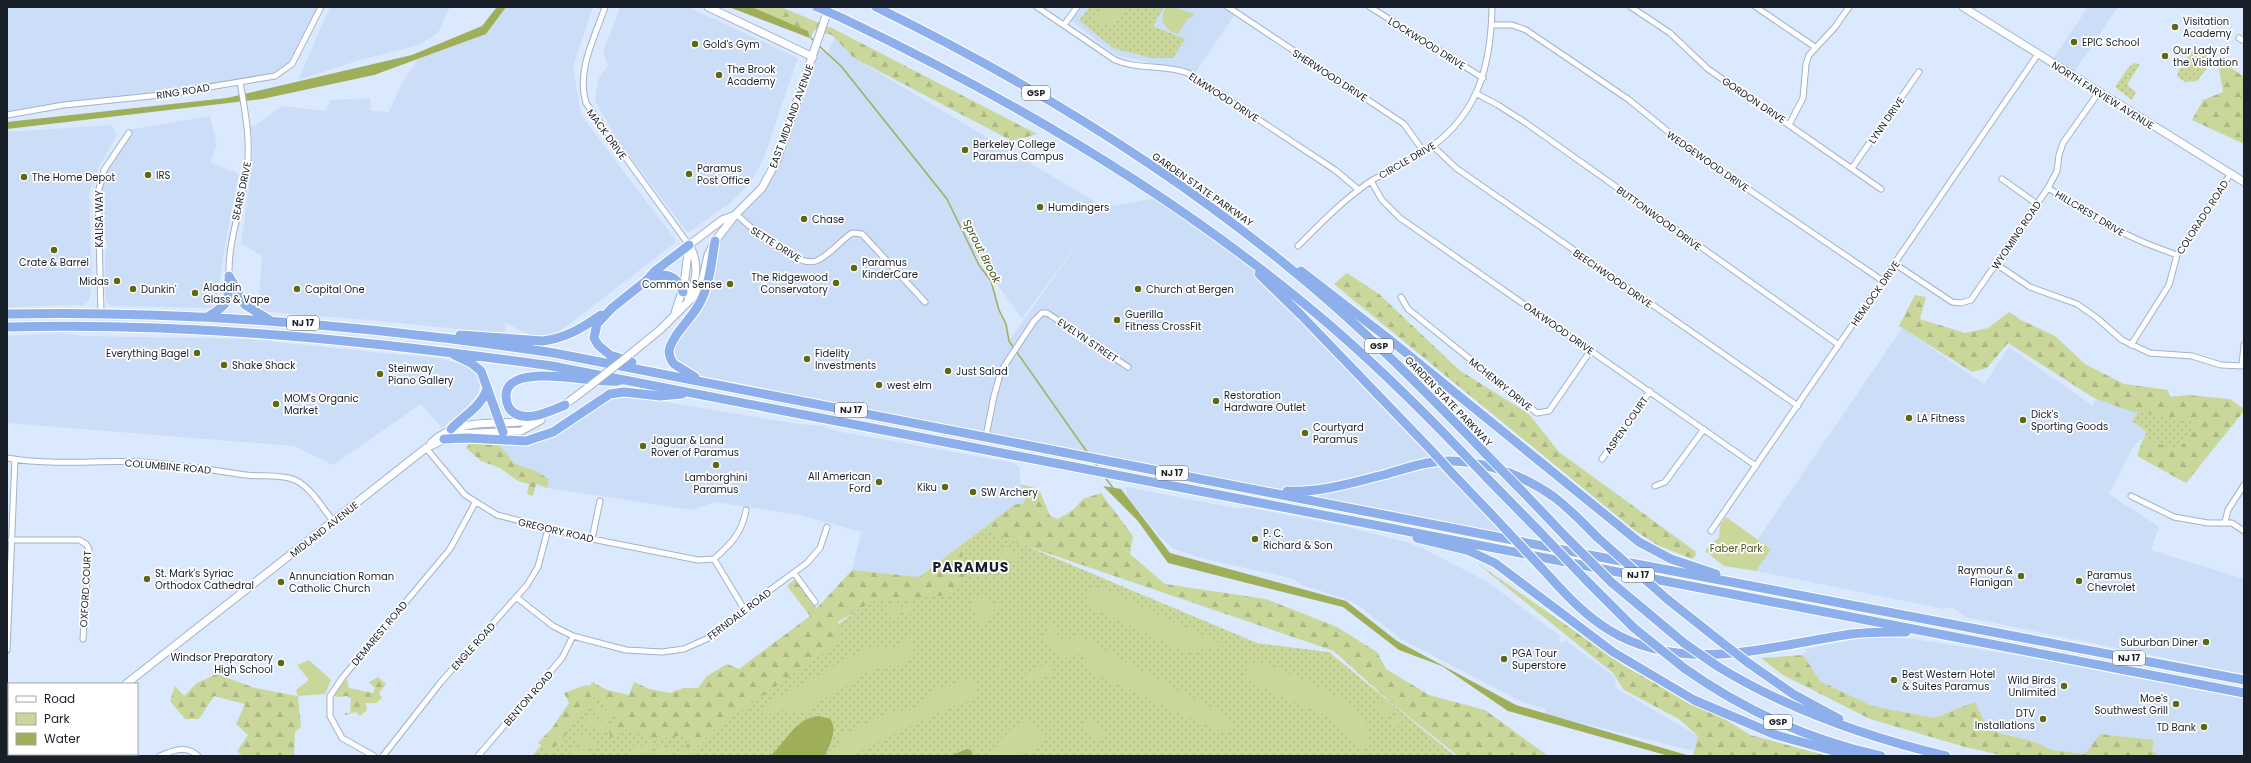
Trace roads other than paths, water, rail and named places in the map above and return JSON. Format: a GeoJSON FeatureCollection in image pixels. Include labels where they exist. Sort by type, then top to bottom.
{"type":"FeatureCollection","features":[{"type":"Feature","properties":{"kind":"highway","name":"GSP"},"geometry":{"type":"LineString","coordinates":[[817,7],[949,71],[1057,131],[1162,197],[1221,239],[1289,292],[1388,377],[1634,628],[1684,668],[1731,699],[1774,721],[1833,743],[1882,756]]}},
{"type":"Feature","properties":{"kind":"highway","name":"GARDEN STATE PARKWAY"},"geometry":{"type":"LineString","coordinates":[[876,7],[988,65],[1082,121],[1188,190],[1263,246],[1311,285],[1380,347],[1612,582],[1684,643],[1717,666],[1769,695],[1807,712],[1865,733],[1946,756]]}},
{"type":"Feature","properties":{"kind":"highway"},"geometry":{"type":"LineString","coordinates":[[1221,239],[1296,310],[1580,608],[1610,631],[1644,646],[1665,651],[1713,655],[1853,634],[1924,631]]}},
{"type":"Feature","properties":{"kind":"highway"},"geometry":{"type":"LineString","coordinates":[[713,384],[678,368],[671,360],[669,351],[672,342],[694,313],[703,297],[708,282],[715,241]]}},
{"type":"Feature","properties":{"kind":"highway"},"geometry":{"type":"LineString","coordinates":[[426,335],[476,335],[543,341],[574,332],[612,308],[647,280],[655,271],[689,245]]}},
{"type":"Feature","properties":{"kind":"highway"},"geometry":{"type":"LineString","coordinates":[[1263,246],[1310,276],[1370,323],[1639,542],[1671,559],[1752,585]]}},
{"type":"Feature","properties":{"kind":"highway"},"geometry":{"type":"LineString","coordinates":[[647,280],[661,274],[670,275],[679,282],[683,292]]}},
{"type":"Feature","properties":{"kind":"highway"},"geometry":{"type":"LineString","coordinates":[[208,317],[227,304],[229,296],[229,276]]}},
{"type":"Feature","properties":{"kind":"highway"},"geometry":{"type":"LineString","coordinates":[[229,276],[245,305],[273,322]]}},
{"type":"Feature","properties":{"kind":"highway"},"geometry":{"type":"LineString","coordinates":[[612,308],[594,331],[594,338],[598,346],[610,355],[676,376]]}},
{"type":"Feature","properties":{"kind":"highway","name":"NJ 17"},"geometry":{"type":"LineString","coordinates":[[7,314],[101,314],[208,317],[273,322],[285,321],[426,335],[554,353],[2244,680]]}},
{"type":"Feature","properties":{"kind":"highway","name":"NJ 17"},"geometry":{"type":"LineString","coordinates":[[7,327],[208,329],[349,340],[552,366],[2244,692]]}},
{"type":"Feature","properties":{"kind":"highway"},"geometry":{"type":"LineString","coordinates":[[448,352],[478,368],[484,379],[502,428]]}},
{"type":"Feature","properties":{"kind":"highway"},"geometry":{"type":"LineString","coordinates":[[565,405],[542,414],[522,416],[516,414],[508,406],[506,394],[512,382],[524,377],[564,377],[604,383],[626,380]]}},
{"type":"Feature","properties":{"kind":"highway"},"geometry":{"type":"LineString","coordinates":[[451,429],[461,418],[479,405],[487,389]]}},
{"type":"Feature","properties":{"kind":"highway"},"geometry":{"type":"LineString","coordinates":[[444,439],[464,438],[526,441],[553,432],[610,394],[624,392],[660,396],[693,392]]}},
{"type":"Feature","properties":{"kind":"highway"},"geometry":{"type":"LineString","coordinates":[[1249,488],[1296,491],[1325,490],[1427,463],[1464,462],[1498,469],[1535,485],[1562,503],[1598,538],[1666,599],[1747,662],[1793,694],[1865,733]]}},
{"type":"Feature","properties":{"kind":"highway"},"geometry":{"type":"LineString","coordinates":[[1352,520],[1481,555],[1510,573],[1620,656],[1679,692],[1722,714],[1776,735],[1852,756]]}},
{"type":"Feature","properties":{"kind":"street","name":"RING ROAD"},"geometry":{"type":"LineString","coordinates":[[7,115],[64,105],[161,95],[275,76],[289,67],[297,55],[321,7]]}},
{"type":"Feature","properties":{"kind":"street","name":"MACK DRIVE"},"geometry":{"type":"LineString","coordinates":[[605,7],[584,69],[582,92],[586,103],[689,245]]}},
{"type":"Feature","properties":{"kind":"street"},"geometry":{"type":"LineString","coordinates":[[708,7],[813,57]]}},
{"type":"Feature","properties":{"kind":"street","name":"EAST MIDLAND AVENUE"},"geometry":{"type":"LineString","coordinates":[[565,405],[628,356],[673,317],[700,287],[708,255],[715,241],[736,214],[753,198],[769,177],[777,160],[821,35],[829,7]]}},
{"type":"Feature","properties":{"kind":"street","name":"ELMWOOD DRIVE"},"geometry":{"type":"LineString","coordinates":[[1037,7],[1121,63],[1170,68],[1188,73],[1335,170],[1359,190]]}},
{"type":"Feature","properties":{"kind":"street"},"geometry":{"type":"LineString","coordinates":[[1064,25],[1077,7]]}},
{"type":"Feature","properties":{"kind":"street","name":"LOCKWOOD DRIVE"},"geometry":{"type":"LineString","coordinates":[[1370,7],[1483,78]]}},
{"type":"Feature","properties":{"kind":"street","name":"CIRCLE DRIVE"},"geometry":{"type":"LineString","coordinates":[[1298,246],[1325,218],[1359,190],[1371,181],[1434,146],[1460,121],[1477,94],[1483,78],[1492,25],[1492,7]]}},
{"type":"Feature","properties":{"kind":"street","name":"GORDON DRIVE"},"geometry":{"type":"LineString","coordinates":[[1631,7],[1670,33],[1708,69],[1881,189]]}},
{"type":"Feature","properties":{"kind":"street"},"geometry":{"type":"LineString","coordinates":[[1756,7],[1815,46]]}},
{"type":"Feature","properties":{"kind":"street"},"geometry":{"type":"LineString","coordinates":[[1790,125],[1803,98],[1806,64],[1815,46],[1830,33],[1849,7]]}},
{"type":"Feature","properties":{"kind":"street","name":"NORTH FARVIEW AVENUE"},"geometry":{"type":"LineString","coordinates":[[1963,7],[1973,9],[2038,54],[2244,182]]}},
{"type":"Feature","properties":{"kind":"street","name":"SHERWOOD DRIVE"},"geometry":{"type":"LineString","coordinates":[[1230,9],[1404,124],[1424,152]]}},
{"type":"Feature","properties":{"kind":"street","name":"WEDGEWOOD DRIVE"},"geometry":{"type":"LineString","coordinates":[[1492,25],[1512,25],[1526,30],[1628,99],[1692,152],[1883,281]]}},
{"type":"Feature","properties":{"kind":"street","name":"HEMLOCK DRIVE"},"geometry":{"type":"LineString","coordinates":[[1711,531],[2038,54]]}},
{"type":"Feature","properties":{"kind":"street","name":"LYNN DRIVE"},"geometry":{"type":"LineString","coordinates":[[1852,168],[1919,72]]}},
{"type":"Feature","properties":{"kind":"street","name":"SEARS DRIVE"},"geometry":{"type":"LineString","coordinates":[[229,276],[231,237],[244,185],[249,153],[240,82]]}},
{"type":"Feature","properties":{"kind":"street","name":"WYOMING ROAD"},"geometry":{"type":"LineString","coordinates":[[1895,264],[1952,302],[1961,303],[1974,296],[2048,188],[2057,171],[2059,155],[2063,143],[2099,92]]}},
{"type":"Feature","properties":{"kind":"street","name":"BUTTONWOOD DRIVE"},"geometry":{"type":"LineString","coordinates":[[1477,94],[1498,105],[1526,124],[1839,345]]}},
{"type":"Feature","properties":{"kind":"street","name":"KALISA WAY"},"geometry":{"type":"LineString","coordinates":[[101,314],[98,193],[104,170],[129,133]]}},
{"type":"Feature","properties":{"kind":"street","name":"BEECHWOOD DRIVE"},"geometry":{"type":"LineString","coordinates":[[1434,146],[1456,168],[1798,406]]}},
{"type":"Feature","properties":{"kind":"street","name":"COLORADO ROAD"},"geometry":{"type":"LineString","coordinates":[[2131,345],[2169,285],[2177,255],[2231,174]]}},
{"type":"Feature","properties":{"kind":"street"},"geometry":{"type":"LineString","coordinates":[[2002,179],[2037,204]]}},
{"type":"Feature","properties":{"kind":"street","name":"OAKWOOD DRIVE"},"geometry":{"type":"LineString","coordinates":[[1371,181],[1382,200],[1400,218],[1756,466]]}},
{"type":"Feature","properties":{"kind":"street","name":"HILLCREST DRIVE"},"geometry":{"type":"LineString","coordinates":[[2048,188],[2108,226],[2145,244],[2177,255]]}},
{"type":"Feature","properties":{"kind":"street","name":"EAST MIDLAND AVENUE"},"geometry":{"type":"LineString","coordinates":[[673,317],[683,292],[689,245],[722,220],[736,214]]}},
{"type":"Feature","properties":{"kind":"street","name":"SETTE DRIVE"},"geometry":{"type":"LineString","coordinates":[[736,214],[760,235],[789,254],[806,262],[812,262],[820,259],[852,233],[862,234],[924,302]]}},
{"type":"Feature","properties":{"kind":"street","name":"EAST MIDLAND AVENUE"},"geometry":{"type":"LineString","coordinates":[[686,304],[692,291],[696,266],[695,256],[689,245]]}},
{"type":"Feature","properties":{"kind":"street"},"geometry":{"type":"LineString","coordinates":[[1996,264],[2030,287],[2065,299],[2087,310],[2113,334],[2131,345],[2158,355],[2192,356],[2221,365],[2243,366],[2244,345]]}},
{"type":"Feature","properties":{"kind":"street","name":"MCHENRY DRIVE"},"geometry":{"type":"LineString","coordinates":[[1401,297],[1408,309],[1537,414],[1549,411],[1591,350]]}},
{"type":"Feature","properties":{"kind":"street","name":"EVELYN STREET"},"geometry":{"type":"LineString","coordinates":[[986,436],[998,379],[1011,355],[1038,315],[1047,313],[1128,367]]}},
{"type":"Feature","properties":{"kind":"street","name":"ASPEN COURT"},"geometry":{"type":"LineString","coordinates":[[1602,459],[1650,391]]}},
{"type":"Feature","properties":{"kind":"street"},"geometry":{"type":"LineString","coordinates":[[426,448],[440,435],[451,429],[472,424],[502,428],[541,420],[565,405]]}},
{"type":"Feature","properties":{"kind":"street","name":"MIDLAND AVENUE"},"geometry":{"type":"LineString","coordinates":[[127,683],[334,522],[426,448],[461,433],[502,428]]}},
{"type":"Feature","properties":{"kind":"street"},"geometry":{"type":"LineString","coordinates":[[1655,486],[1665,482],[1704,429]]}},
{"type":"Feature","properties":{"kind":"street","name":"GREGORY ROAD"},"geometry":{"type":"LineString","coordinates":[[426,448],[457,487],[475,503],[508,519],[592,539],[698,560],[714,559]]}},
{"type":"Feature","properties":{"kind":"street","name":"COLUMBINE ROAD"},"geometry":{"type":"LineString","coordinates":[[7,458],[50,462],[140,462],[176,464],[247,475],[287,478],[306,488],[334,522]]}},
{"type":"Feature","properties":{"kind":"street"},"geometry":{"type":"LineString","coordinates":[[7,650],[14,459]]}},
{"type":"Feature","properties":{"kind":"street"},"geometry":{"type":"LineString","coordinates":[[2224,522],[2228,510],[2244,485]]}},
{"type":"Feature","properties":{"kind":"street"},"geometry":{"type":"LineString","coordinates":[[2132,496],[2174,517],[2208,523],[2232,523],[2244,531]]}},
{"type":"Feature","properties":{"kind":"street"},"geometry":{"type":"LineString","coordinates":[[592,539],[600,501]]}},
{"type":"Feature","properties":{"kind":"street","name":"DEMAREST ROAD"},"geometry":{"type":"LineString","coordinates":[[374,756],[345,740],[338,733],[330,716],[330,696],[343,676],[450,549],[475,503]]}},
{"type":"Feature","properties":{"kind":"street"},"geometry":{"type":"LineString","coordinates":[[744,609],[714,559],[736,538],[744,523],[746,510]]}},
{"type":"Feature","properties":{"kind":"street","name":"FERNDALE ROAD"},"geometry":{"type":"LineString","coordinates":[[516,597],[548,623],[573,636],[626,650],[673,651],[695,645],[713,636],[744,609],[794,573],[814,556],[820,548],[827,527]]}},
{"type":"Feature","properties":{"kind":"street","name":"ENGLE ROAD"},"geometry":{"type":"LineString","coordinates":[[383,756],[441,682],[526,585],[538,567],[548,529]]}},
{"type":"Feature","properties":{"kind":"street","name":"OXFORD COURT"},"geometry":{"type":"LineString","coordinates":[[11,540],[79,540],[86,544],[89,549],[83,639]]}},
{"type":"Feature","properties":{"kind":"street"},"geometry":{"type":"LineString","coordinates":[[794,573],[815,602]]}},
{"type":"Feature","properties":{"kind":"street","name":"BENTON ROAD"},"geometry":{"type":"LineString","coordinates":[[478,756],[562,658],[573,636]]}},
{"type":"Feature","properties":{"kind":"street"},"geometry":{"type":"LineString","coordinates":[[160,756],[185,749],[194,752],[198,756]]}},
{"type":"Feature","properties":{"kind":"water"},"geometry":{"type":"Polygon","coordinates":[[[497,7],[506,7],[486,34],[374,75],[262,99],[7,129],[7,122],[227,98],[412,55],[482,26],[497,7]]]}},
{"type":"Feature","properties":{"kind":"water"},"geometry":{"type":"Polygon","coordinates":[[[729,7],[752,7],[808,31],[810,38],[729,7]]]}},
{"type":"Feature","properties":{"kind":"water"},"geometry":{"type":"Polygon","coordinates":[[[1103,486],[1121,489],[1170,553],[1346,601],[1397,641],[1516,705],[1690,756],[1669,756],[1508,711],[1442,666],[1399,650],[1343,607],[1168,563],[1138,521],[1103,486]]]}},
{"type":"Feature","properties":{"kind":"water"},"geometry":{"type":"Polygon","coordinates":[[[819,716],[830,719],[833,727],[831,743],[824,756],[770,756],[797,726],[810,718],[819,716]]]}},
{"type":"Feature","properties":{"kind":"water"},"geometry":{"type":"Polygon","coordinates":[[[967,749],[971,750],[973,756],[950,756],[967,749]]]}},
{"type":"Feature","properties":{"kind":"waterway","name":"Sprout Brook"},"geometry":{"type":"LineString","coordinates":[[811,38],[815,42]]}},
{"type":"Feature","properties":{"kind":"waterway","name":"Sprout Brook"},"geometry":{"type":"LineString","coordinates":[[818,45],[841,66],[947,199],[979,265],[991,281],[999,310],[1006,324],[1009,341],[1087,452]]}},
{"type":"Feature","properties":{"kind":"waterway","name":"Sprout Brook"},"geometry":{"type":"LineString","coordinates":[[1094,462],[1099,468]]}},
{"type":"Feature","properties":{"kind":"waterway","name":"Sprout Brook"},"geometry":{"type":"LineString","coordinates":[[1104,476],[1113,488]]}},
{"type":"Feature","properties":{"kind":"place","name":"Visitation Academy"},"geometry":{"type":"Point","coordinates":[2175,27]}},
{"type":"Feature","properties":{"kind":"place","name":"EPIC School"},"geometry":{"type":"Point","coordinates":[2074,42]}},
{"type":"Feature","properties":{"kind":"place","name":"Gold's Gym"},"geometry":{"type":"Point","coordinates":[695,44]}},
{"type":"Feature","properties":{"kind":"place","name":"Our Lady of the Visitation"},"geometry":{"type":"Point","coordinates":[2165,56]}},
{"type":"Feature","properties":{"kind":"place","name":"The Brook Academy"},"geometry":{"type":"Point","coordinates":[719,75]}},
{"type":"Feature","properties":{"kind":"place","name":"Berkeley College Paramus Campus"},"geometry":{"type":"Point","coordinates":[965,150]}},
{"type":"Feature","properties":{"kind":"place","name":"Paramus Post Office"},"geometry":{"type":"Point","coordinates":[689,174]}},
{"type":"Feature","properties":{"kind":"place","name":"IRS"},"geometry":{"type":"Point","coordinates":[148,175]}},
{"type":"Feature","properties":{"kind":"place","name":"The Home Depot"},"geometry":{"type":"Point","coordinates":[24,177]}},
{"type":"Feature","properties":{"kind":"place","name":"Humdingers"},"geometry":{"type":"Point","coordinates":[1040,207]}},
{"type":"Feature","properties":{"kind":"place","name":"Chase"},"geometry":{"type":"Point","coordinates":[804,219]}},
{"type":"Feature","properties":{"kind":"place","name":"Crate & Barrel"},"geometry":{"type":"Point","coordinates":[54,250]}},
{"type":"Feature","properties":{"kind":"place","name":"Paramus KinderCare"},"geometry":{"type":"Point","coordinates":[854,268]}},
{"type":"Feature","properties":{"kind":"place","name":"Midas"},"geometry":{"type":"Point","coordinates":[117,281]}},
{"type":"Feature","properties":{"kind":"place","name":"The Ridgewood Conservatory"},"geometry":{"type":"Point","coordinates":[836,283]}},
{"type":"Feature","properties":{"kind":"place","name":"Common Sense"},"geometry":{"type":"Point","coordinates":[730,284]}},
{"type":"Feature","properties":{"kind":"place","name":"Dunkin'"},"geometry":{"type":"Point","coordinates":[133,289]}},
{"type":"Feature","properties":{"kind":"place","name":"Capital One"},"geometry":{"type":"Point","coordinates":[297,289]}},
{"type":"Feature","properties":{"kind":"place","name":"Church at Bergen"},"geometry":{"type":"Point","coordinates":[1138,289]}},
{"type":"Feature","properties":{"kind":"place","name":"Aladdin Glass & Vape"},"geometry":{"type":"Point","coordinates":[195,293]}},
{"type":"Feature","properties":{"kind":"place","name":"Guerilla Fitness CrossFit"},"geometry":{"type":"Point","coordinates":[1117,320]}},
{"type":"Feature","properties":{"kind":"place","name":"Everything Bagel"},"geometry":{"type":"Point","coordinates":[197,353]}},
{"type":"Feature","properties":{"kind":"place","name":"Fidelity Investments"},"geometry":{"type":"Point","coordinates":[807,359]}},
{"type":"Feature","properties":{"kind":"place","name":"Shake Shack"},"geometry":{"type":"Point","coordinates":[224,365]}},
{"type":"Feature","properties":{"kind":"place","name":"Just Salad"},"geometry":{"type":"Point","coordinates":[948,371]}},
{"type":"Feature","properties":{"kind":"place","name":"Steinway Piano Gallery"},"geometry":{"type":"Point","coordinates":[380,374]}},
{"type":"Feature","properties":{"kind":"place","name":"west elm"},"geometry":{"type":"Point","coordinates":[879,385]}},
{"type":"Feature","properties":{"kind":"place","name":"Restoration Hardware Outlet"},"geometry":{"type":"Point","coordinates":[1216,401]}},
{"type":"Feature","properties":{"kind":"place","name":"MOM's Organic Market"},"geometry":{"type":"Point","coordinates":[276,404]}},
{"type":"Feature","properties":{"kind":"place","name":"LA Fitness"},"geometry":{"type":"Point","coordinates":[1909,418]}},
{"type":"Feature","properties":{"kind":"place","name":"Dick's Sporting Goods"},"geometry":{"type":"Point","coordinates":[2023,420]}},
{"type":"Feature","properties":{"kind":"place","name":"Courtyard Paramus"},"geometry":{"type":"Point","coordinates":[1305,433]}},
{"type":"Feature","properties":{"kind":"place","name":"Jaguar & Land Rover of Paramus"},"geometry":{"type":"Point","coordinates":[643,446]}},
{"type":"Feature","properties":{"kind":"place","name":"Lamborghini Paramus"},"geometry":{"type":"Point","coordinates":[716,465]}},
{"type":"Feature","properties":{"kind":"place","name":"All American Ford"},"geometry":{"type":"Point","coordinates":[879,482]}},
{"type":"Feature","properties":{"kind":"place","name":"Kiku"},"geometry":{"type":"Point","coordinates":[945,487]}},
{"type":"Feature","properties":{"kind":"place","name":"SW Archery"},"geometry":{"type":"Point","coordinates":[973,492]}},
{"type":"Feature","properties":{"kind":"place","name":"P. C. Richard & Son"},"geometry":{"type":"Point","coordinates":[1255,539]}},
{"type":"Feature","properties":{"kind":"place","name":"Raymour & Flanigan"},"geometry":{"type":"Point","coordinates":[2021,576]}},
{"type":"Feature","properties":{"kind":"place","name":"St. Mark's Syriac Orthodox Cathedral"},"geometry":{"type":"Point","coordinates":[147,579]}},
{"type":"Feature","properties":{"kind":"place","name":"Paramus Chevrolet"},"geometry":{"type":"Point","coordinates":[2079,581]}},
{"type":"Feature","properties":{"kind":"place","name":"Annunciation Roman Catholic Church"},"geometry":{"type":"Point","coordinates":[281,582]}},
{"type":"Feature","properties":{"kind":"place","name":"Suburban Diner"},"geometry":{"type":"Point","coordinates":[2206,642]}},
{"type":"Feature","properties":{"kind":"place","name":"PGA Tour Superstore"},"geometry":{"type":"Point","coordinates":[1504,659]}},
{"type":"Feature","properties":{"kind":"place","name":"Windsor Preparatory High School"},"geometry":{"type":"Point","coordinates":[281,663]}},
{"type":"Feature","properties":{"kind":"place","name":"Best Western Hotel & Suites Paramus"},"geometry":{"type":"Point","coordinates":[1894,680]}},
{"type":"Feature","properties":{"kind":"place","name":"Wild Birds Unlimited"},"geometry":{"type":"Point","coordinates":[2064,686]}},
{"type":"Feature","properties":{"kind":"place","name":"Moe's Southwest Grill"},"geometry":{"type":"Point","coordinates":[2176,704]}},
{"type":"Feature","properties":{"kind":"place","name":"DTV Installations"},"geometry":{"type":"Point","coordinates":[2043,719]}},
{"type":"Feature","properties":{"kind":"place","name":"TD Bank"},"geometry":{"type":"Point","coordinates":[2204,727]}},
{"type":"Feature","properties":{"kind":"district","name":"PARAMUS"},"geometry":{"type":"Point","coordinates":[971,567]}},
{"type":"Feature","properties":{"kind":"park label","name":"Faber Park"},"geometry":{"type":"Point","coordinates":[1736,548]}}]}
